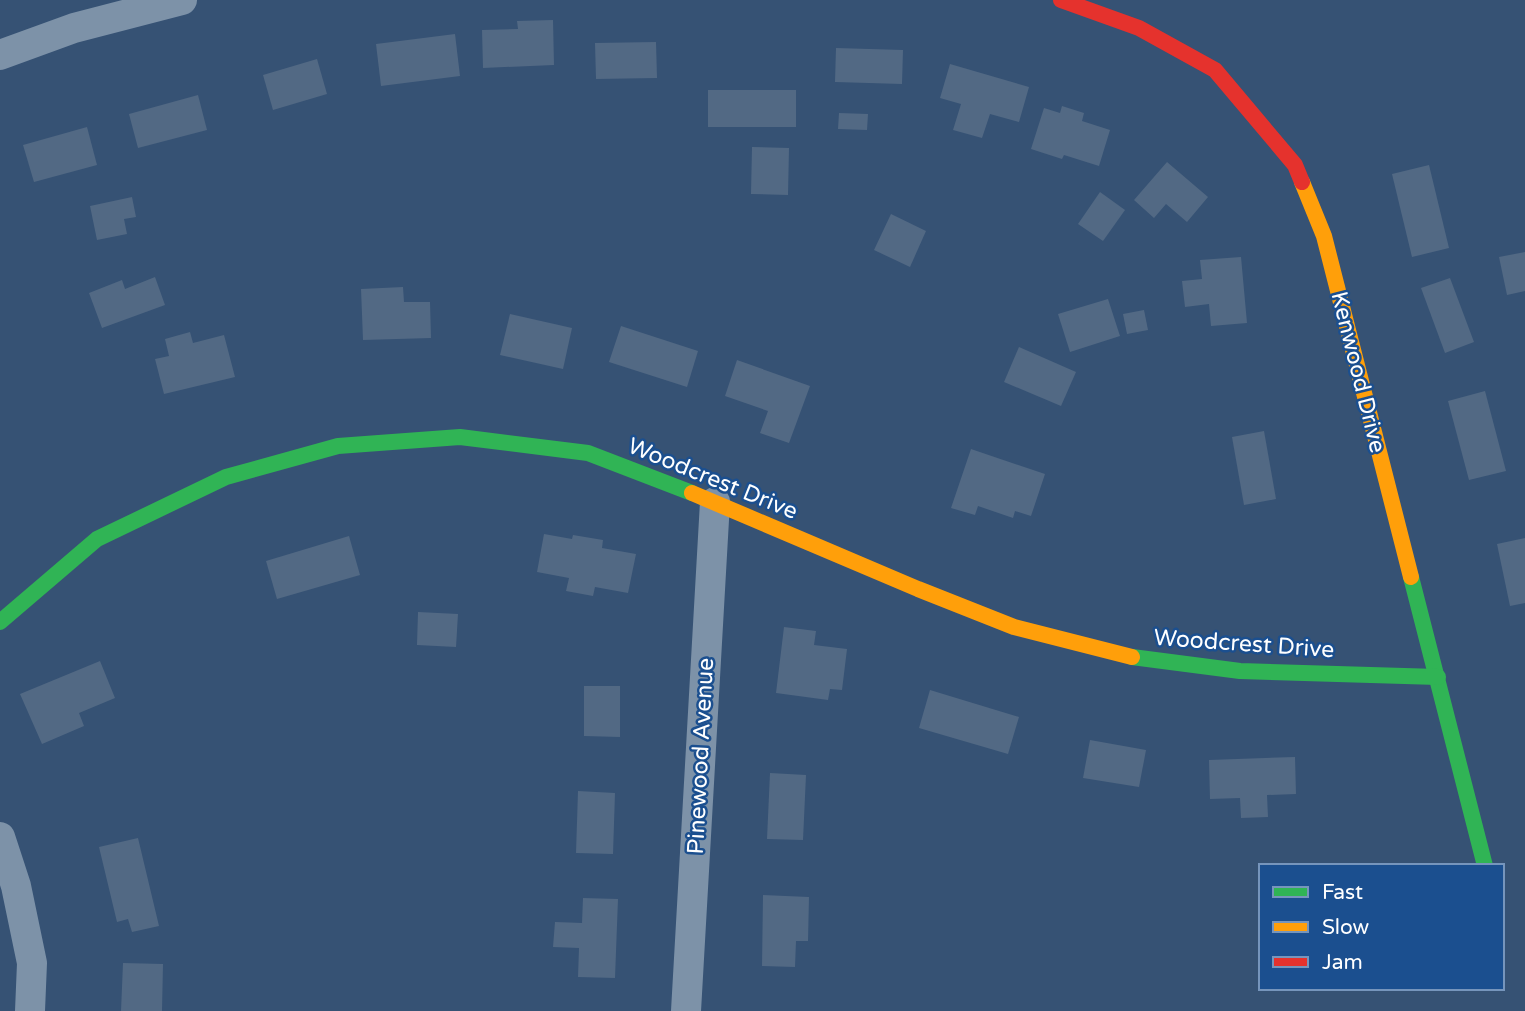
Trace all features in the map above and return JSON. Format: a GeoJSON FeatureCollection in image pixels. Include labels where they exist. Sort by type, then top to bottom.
{"type":"FeatureCollection","features":[{"type":"Feature","properties":{"kind":"street"},"geometry":{"type":"LineString","coordinates":[[0,55],[74,29],[182,0]]}},
{"type":"Feature","properties":{"kind":"street","name":"Kenwood Drive"},"geometry":{"type":"LineString","coordinates":[[1061,0],[1139,29],[1215,70],[1295,165],[1324,236],[1485,864]]}},
{"type":"Feature","properties":{"kind":"street","name":"Woodcrest Drive"},"geometry":{"type":"LineString","coordinates":[[0,622],[97,539],[226,477],[338,446],[460,437],[587,453],[715,502],[1014,627],[1136,658],[1240,671],[1438,677]]}},
{"type":"Feature","properties":{"kind":"street","name":"Pinewood Avenue"},"geometry":{"type":"LineString","coordinates":[[686,1011],[715,502]]}},
{"type":"Feature","properties":{"kind":"street"},"geometry":{"type":"LineString","coordinates":[[0,837],[16,886],[32,963],[30,1011]]}},
{"type":"Feature","properties":{"kind":"building"},"geometry":{"type":"Polygon","coordinates":[[[553,20],[554,65],[483,68],[482,30],[518,29],[517,21],[553,20]]]}},
{"type":"Feature","properties":{"kind":"building"},"geometry":{"type":"Polygon","coordinates":[[[455,34],[460,76],[381,86],[376,44],[455,34]]]}},
{"type":"Feature","properties":{"kind":"building"},"geometry":{"type":"Polygon","coordinates":[[[656,42],[657,78],[596,79],[595,43],[656,42]]]}},
{"type":"Feature","properties":{"kind":"building"},"geometry":{"type":"Polygon","coordinates":[[[836,48],[903,50],[902,84],[835,82],[836,48]]]}},
{"type":"Feature","properties":{"kind":"building"},"geometry":{"type":"Polygon","coordinates":[[[317,59],[327,94],[273,110],[263,75],[317,59]]]}},
{"type":"Feature","properties":{"kind":"building"},"geometry":{"type":"Polygon","coordinates":[[[950,64],[1029,87],[1019,122],[990,114],[982,138],[953,130],[961,104],[940,98],[950,64]]]}},
{"type":"Feature","properties":{"kind":"building"},"geometry":{"type":"Polygon","coordinates":[[[708,90],[796,90],[796,127],[708,127],[708,90]]]}},
{"type":"Feature","properties":{"kind":"building"},"geometry":{"type":"Polygon","coordinates":[[[198,95],[207,130],[138,148],[129,114],[198,95]]]}},
{"type":"Feature","properties":{"kind":"building"},"geometry":{"type":"Polygon","coordinates":[[[1062,106],[1084,113],[1082,121],[1110,130],[1099,166],[1064,155],[1062,159],[1031,149],[1044,108],[1060,113],[1062,106]]]}},
{"type":"Feature","properties":{"kind":"building"},"geometry":{"type":"Polygon","coordinates":[[[839,113],[868,114],[867,130],[838,129],[839,113]]]}},
{"type":"Feature","properties":{"kind":"building"},"geometry":{"type":"Polygon","coordinates":[[[87,127],[97,165],[34,182],[23,145],[87,127]]]}},
{"type":"Feature","properties":{"kind":"building"},"geometry":{"type":"Polygon","coordinates":[[[752,147],[789,148],[788,195],[751,194],[752,147]]]}},
{"type":"Feature","properties":{"kind":"building"},"geometry":{"type":"Polygon","coordinates":[[[1167,162],[1208,197],[1187,222],[1166,204],[1154,218],[1134,200],[1167,162]]]}},
{"type":"Feature","properties":{"kind":"building"},"geometry":{"type":"Polygon","coordinates":[[[1429,165],[1449,248],[1412,257],[1392,174],[1429,165]]]}},
{"type":"Feature","properties":{"kind":"building"},"geometry":{"type":"Polygon","coordinates":[[[1100,192],[1125,210],[1103,241],[1078,224],[1100,192]]]}},
{"type":"Feature","properties":{"kind":"building"},"geometry":{"type":"Polygon","coordinates":[[[132,197],[136,217],[124,219],[127,234],[97,240],[90,206],[132,197]]]}},
{"type":"Feature","properties":{"kind":"building"},"geometry":{"type":"Polygon","coordinates":[[[891,214],[926,231],[910,267],[874,250],[891,214]]]}},
{"type":"Feature","properties":{"kind":"building"},"geometry":{"type":"Polygon","coordinates":[[[1525,252],[1525,291],[1507,295],[1499,257],[1525,252]]]}},
{"type":"Feature","properties":{"kind":"building"},"geometry":{"type":"Polygon","coordinates":[[[1241,257],[1247,323],[1211,326],[1209,304],[1185,307],[1182,281],[1202,279],[1200,260],[1241,257]]]}},
{"type":"Feature","properties":{"kind":"building"},"geometry":{"type":"Polygon","coordinates":[[[155,277],[165,305],[102,328],[89,293],[122,280],[125,289],[155,277]]]}},
{"type":"Feature","properties":{"kind":"building"},"geometry":{"type":"Polygon","coordinates":[[[1450,278],[1474,342],[1445,353],[1421,288],[1450,278]]]}},
{"type":"Feature","properties":{"kind":"building"},"geometry":{"type":"Polygon","coordinates":[[[403,287],[404,302],[430,302],[431,338],[363,340],[361,289],[403,287]]]}},
{"type":"Feature","properties":{"kind":"building"},"geometry":{"type":"Polygon","coordinates":[[[1108,299],[1120,336],[1070,352],[1058,314],[1108,299]]]}},
{"type":"Feature","properties":{"kind":"building"},"geometry":{"type":"Polygon","coordinates":[[[1144,310],[1148,330],[1127,334],[1123,314],[1144,310]]]}},
{"type":"Feature","properties":{"kind":"building"},"geometry":{"type":"Polygon","coordinates":[[[510,314],[572,328],[563,369],[500,355],[510,314]]]}},
{"type":"Feature","properties":{"kind":"building"},"geometry":{"type":"Polygon","coordinates":[[[621,326],[698,351],[687,387],[609,362],[621,326]]]}},
{"type":"Feature","properties":{"kind":"building"},"geometry":{"type":"Polygon","coordinates":[[[190,332],[193,343],[224,335],[235,377],[164,394],[155,359],[169,356],[165,339],[190,332]]]}},
{"type":"Feature","properties":{"kind":"building"},"geometry":{"type":"Polygon","coordinates":[[[1019,347],[1076,372],[1061,406],[1004,382],[1019,347]]]}},
{"type":"Feature","properties":{"kind":"building"},"geometry":{"type":"Polygon","coordinates":[[[737,360],[810,386],[789,443],[760,433],[768,411],[725,396],[737,360]]]}},
{"type":"Feature","properties":{"kind":"building"},"geometry":{"type":"Polygon","coordinates":[[[1485,391],[1506,471],[1469,480],[1448,401],[1485,391]]]}},
{"type":"Feature","properties":{"kind":"building"},"geometry":{"type":"Polygon","coordinates":[[[1264,431],[1276,499],[1244,505],[1232,437],[1264,431]]]}},
{"type":"Feature","properties":{"kind":"building"},"geometry":{"type":"Polygon","coordinates":[[[971,449],[1045,474],[1031,516],[1015,511],[1013,518],[978,506],[975,515],[951,508],[971,449]]]}},
{"type":"Feature","properties":{"kind":"building"},"geometry":{"type":"Polygon","coordinates":[[[544,534],[572,539],[573,535],[603,540],[602,548],[636,554],[628,593],[595,587],[593,596],[566,591],[569,578],[537,572],[544,534]]]}},
{"type":"Feature","properties":{"kind":"building"},"geometry":{"type":"Polygon","coordinates":[[[349,536],[360,575],[277,599],[266,561],[349,536]]]}},
{"type":"Feature","properties":{"kind":"building"},"geometry":{"type":"Polygon","coordinates":[[[1525,538],[1525,603],[1510,606],[1497,544],[1525,538]]]}},
{"type":"Feature","properties":{"kind":"building"},"geometry":{"type":"Polygon","coordinates":[[[418,612],[458,614],[456,647],[417,645],[418,612]]]}},
{"type":"Feature","properties":{"kind":"building"},"geometry":{"type":"Polygon","coordinates":[[[784,627],[816,631],[814,645],[847,649],[842,690],[830,689],[828,700],[776,693],[784,627]]]}},
{"type":"Feature","properties":{"kind":"building"},"geometry":{"type":"Polygon","coordinates":[[[100,661],[115,698],[79,713],[84,726],[42,744],[20,694],[100,661]]]}},
{"type":"Feature","properties":{"kind":"building"},"geometry":{"type":"Polygon","coordinates":[[[584,686],[620,686],[620,737],[584,736],[584,686]]]}},
{"type":"Feature","properties":{"kind":"building"},"geometry":{"type":"Polygon","coordinates":[[[930,690],[1019,717],[1008,754],[919,728],[930,690]]]}},
{"type":"Feature","properties":{"kind":"building"},"geometry":{"type":"Polygon","coordinates":[[[1090,740],[1146,750],[1139,787],[1083,778],[1090,740]]]}},
{"type":"Feature","properties":{"kind":"building"},"geometry":{"type":"Polygon","coordinates":[[[1295,757],[1296,794],[1267,795],[1268,817],[1241,818],[1240,798],[1210,799],[1209,760],[1295,757]]]}},
{"type":"Feature","properties":{"kind":"building"},"geometry":{"type":"Polygon","coordinates":[[[770,773],[806,775],[803,840],[767,839],[770,773]]]}},
{"type":"Feature","properties":{"kind":"building"},"geometry":{"type":"Polygon","coordinates":[[[578,791],[615,793],[613,854],[576,853],[578,791]]]}},
{"type":"Feature","properties":{"kind":"building"},"geometry":{"type":"Polygon","coordinates":[[[138,838],[159,926],[132,932],[128,919],[117,922],[99,847],[138,838]]]}},
{"type":"Feature","properties":{"kind":"building"},"geometry":{"type":"Polygon","coordinates":[[[763,895],[809,897],[808,941],[796,941],[795,967],[762,966],[763,895]]]}},
{"type":"Feature","properties":{"kind":"building"},"geometry":{"type":"Polygon","coordinates":[[[583,898],[618,899],[615,978],[578,977],[579,948],[553,947],[555,922],[582,923],[583,898]]]}},
{"type":"Feature","properties":{"kind":"building"},"geometry":{"type":"Polygon","coordinates":[[[123,963],[163,964],[162,1011],[121,1011],[123,963]]]}},
{"type":"Feature","properties":{"kind":"traffic: fast"},"geometry":{"type":"LineString","coordinates":[[0,622],[97,539],[226,477],[338,446],[460,437],[588,453],[692,493]]}},
{"type":"Feature","properties":{"kind":"traffic: fast"},"geometry":{"type":"LineString","coordinates":[[1411,577],[1484,864]]}},
{"type":"Feature","properties":{"kind":"traffic: fast"},"geometry":{"type":"LineString","coordinates":[[1132,657],[1240,671],[1438,677]]}},
{"type":"Feature","properties":{"kind":"traffic: slow"},"geometry":{"type":"LineString","coordinates":[[1302,182],[1324,236],[1411,577]]}},
{"type":"Feature","properties":{"kind":"traffic: slow"},"geometry":{"type":"LineString","coordinates":[[692,493],[1014,627],[1132,657]]}},
{"type":"Feature","properties":{"kind":"traffic: jam"},"geometry":{"type":"LineString","coordinates":[[1061,0],[1139,28],[1215,70],[1295,165],[1302,182]]}}]}
